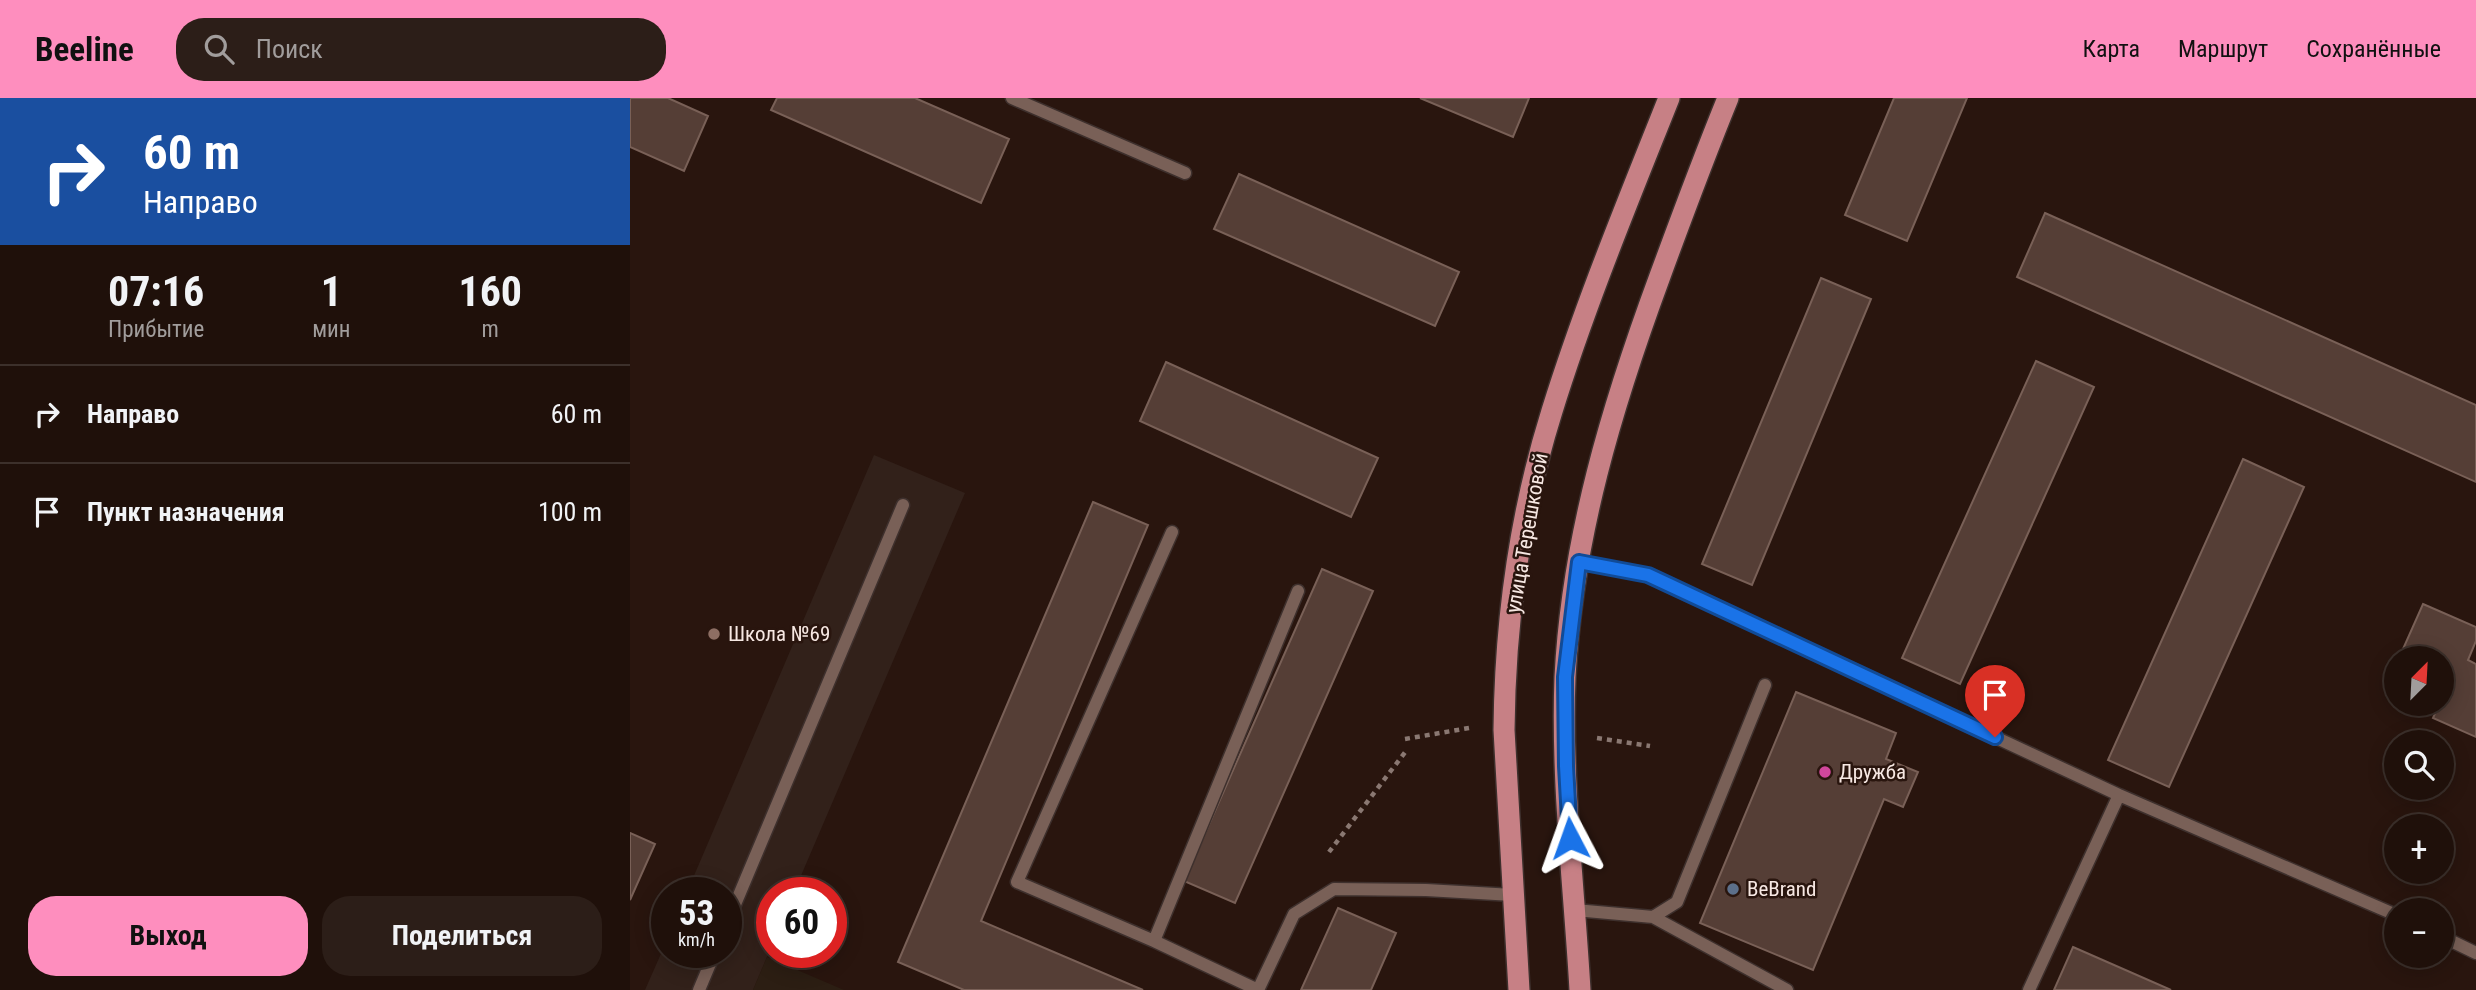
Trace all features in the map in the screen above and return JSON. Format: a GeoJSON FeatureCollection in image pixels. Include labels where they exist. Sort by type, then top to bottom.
{"type":"FeatureCollection","features":[{"type":"Feature","properties":{"kind":"main road","name":"улица Терешковой"},"geometry":{"type":"LineString","coordinates":[[1519,990],[1504,730],[1512,610],[1522,537],[1551,412],[1611,243],[1669,98]]}},
{"type":"Feature","properties":{"kind":"main road"},"geometry":{"type":"LineString","coordinates":[[1580,990],[1566,766],[1565,689],[1570,624],[1579,562],[1604,442],[1626,368],[1700,166],[1728,98]]}},
{"type":"Feature","properties":{"kind":"lane"},"geometry":{"type":"LineString","coordinates":[[1012,98],[1185,173]]}},
{"type":"Feature","properties":{"kind":"lane"},"geometry":{"type":"LineString","coordinates":[[742,888],[903,505]]}},
{"type":"Feature","properties":{"kind":"lane"},"geometry":{"type":"LineString","coordinates":[[1172,532],[1017,882],[1154,941],[1258,990],[1294,914],[1334,890],[1426,890],[1513,895]]}},
{"type":"Feature","properties":{"kind":"lane"},"geometry":{"type":"LineString","coordinates":[[1579,562],[1648,575],[2119,795],[2384,910]]}},
{"type":"Feature","properties":{"kind":"lane"},"geometry":{"type":"LineString","coordinates":[[1154,941],[1298,591]]}},
{"type":"Feature","properties":{"kind":"lane"},"geometry":{"type":"LineString","coordinates":[[1653,917],[1677,902],[1765,685]]}},
{"type":"Feature","properties":{"kind":"lane"},"geometry":{"type":"LineString","coordinates":[[2029,990],[2119,795]]}},
{"type":"Feature","properties":{"kind":"lane"},"geometry":{"type":"LineString","coordinates":[[1575,910],[1653,917],[1787,990]]}},
{"type":"Feature","properties":{"kind":"lane"},"geometry":{"type":"LineString","coordinates":[[2454,942],[2476,953]]}},
{"type":"Feature","properties":{"kind":"lane"},"geometry":{"type":"LineString","coordinates":[[699,990],[708,968]]}},
{"type":"Feature","properties":{"kind":"path"},"geometry":{"type":"LineString","coordinates":[[1405,738],[1469,727]]}},
{"type":"Feature","properties":{"kind":"path"},"geometry":{"type":"LineString","coordinates":[[1597,738],[1650,746]]}},
{"type":"Feature","properties":{"kind":"path"},"geometry":{"type":"LineString","coordinates":[[1329,852],[1406,751]]}},
{"type":"Feature","properties":{"kind":"shaded area"},"geometry":{"type":"Polygon","coordinates":[[[874,455],[965,493],[800,877],[756,877],[756,968],[762,968],[753,990],[645,990],[655,968],[742,968],[742,877],[693,877],[874,455]]]}},
{"type":"Feature","properties":{"kind":"shaded area"},"geometry":{"type":"Polygon","coordinates":[[[762,968],[793,968],[844,990],[753,990],[762,968]]]}},
{"type":"Feature","properties":{"kind":"building"},"geometry":{"type":"Polygon","coordinates":[[[630,98],[668,98],[708,116],[684,171],[630,147],[630,98]]]}},
{"type":"Feature","properties":{"kind":"building"},"geometry":{"type":"Polygon","coordinates":[[[777,98],[915,98],[1009,139],[981,203],[771,110],[777,98]]]}},
{"type":"Feature","properties":{"kind":"building"},"geometry":{"type":"Polygon","coordinates":[[[1420,98],[1529,98],[1513,137],[1420,98]]]}},
{"type":"Feature","properties":{"kind":"building"},"geometry":{"type":"Polygon","coordinates":[[[1894,98],[1967,98],[1907,241],[1845,215],[1894,98]]]}},
{"type":"Feature","properties":{"kind":"building"},"geometry":{"type":"Polygon","coordinates":[[[1239,174],[1459,272],[1435,326],[1214,229],[1239,174]]]}},
{"type":"Feature","properties":{"kind":"building"},"geometry":{"type":"Polygon","coordinates":[[[2045,213],[2476,405],[2476,482],[2017,277],[2045,213]]]}},
{"type":"Feature","properties":{"kind":"building"},"geometry":{"type":"Polygon","coordinates":[[[1821,278],[1871,299],[1752,585],[1702,564],[1821,278]]]}},
{"type":"Feature","properties":{"kind":"building"},"geometry":{"type":"Polygon","coordinates":[[[2036,361],[2094,387],[1960,684],[1902,658],[2036,361]]]}},
{"type":"Feature","properties":{"kind":"building"},"geometry":{"type":"Polygon","coordinates":[[[1166,362],[1378,458],[1351,517],[1140,421],[1166,362]]]}},
{"type":"Feature","properties":{"kind":"building"},"geometry":{"type":"Polygon","coordinates":[[[2243,459],[2304,487],[2169,787],[2108,760],[2243,459]]]}},
{"type":"Feature","properties":{"kind":"building"},"geometry":{"type":"Polygon","coordinates":[[[1093,502],[1148,525],[981,921],[1143,990],[964,990],[898,962],[1093,502]]]}},
{"type":"Feature","properties":{"kind":"building"},"geometry":{"type":"Polygon","coordinates":[[[1322,569],[1373,591],[1235,903],[1184,881],[1322,569]]]}},
{"type":"Feature","properties":{"kind":"building"},"geometry":{"type":"Polygon","coordinates":[[[2423,604],[2476,627],[2476,641],[2468,660],[2476,664],[2476,737],[2433,718],[2454,716],[2454,646],[2404,646],[2423,604]]]}},
{"type":"Feature","properties":{"kind":"building"},"geometry":{"type":"Polygon","coordinates":[[[1796,692],[1896,733],[1886,759],[1918,772],[1903,807],[1884,799],[1813,970],[1700,923],[1796,692]]]}},
{"type":"Feature","properties":{"kind":"building"},"geometry":{"type":"Polygon","coordinates":[[[630,833],[655,844],[630,900],[630,833]]]}},
{"type":"Feature","properties":{"kind":"building"},"geometry":{"type":"Polygon","coordinates":[[[1338,908],[1396,933],[1371,990],[1301,990],[1338,908]]]}},
{"type":"Feature","properties":{"kind":"building"},"geometry":{"type":"Polygon","coordinates":[[[2073,947],[2171,990],[2054,990],[2073,947]]]}},
{"type":"Feature","properties":{"kind":"place","name":"Школа №69"},"geometry":{"type":"Point","coordinates":[714,634]}},
{"type":"Feature","properties":{"kind":"place","name":"Дружба"},"geometry":{"type":"Point","coordinates":[1825,772]}},
{"type":"Feature","properties":{"kind":"place","name":"BeBrand"},"geometry":{"type":"Point","coordinates":[1733,889]}},
{"type":"Feature","properties":{"kind":"route"},"geometry":{"type":"LineString","coordinates":[[1570,838],[1565,677],[1579,562],[1648,575],[1995,737]]}}]}
